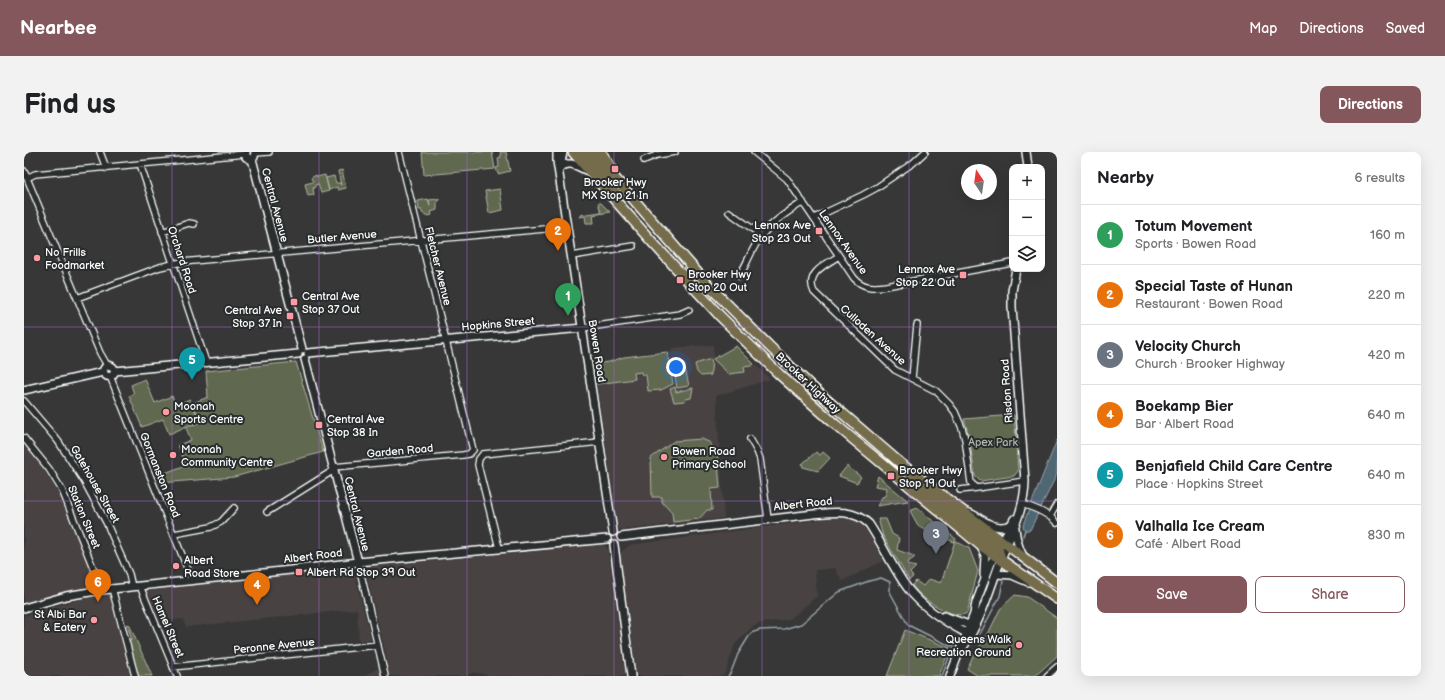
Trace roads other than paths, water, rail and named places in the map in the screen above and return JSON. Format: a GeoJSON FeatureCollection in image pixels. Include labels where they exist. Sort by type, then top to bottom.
{"type":"FeatureCollection","features":[{"type":"Feature","properties":{"kind":"highway","name":"Brooker Highway"},"geometry":{"type":"LineString","coordinates":[[573,152],[635,224],[720,316],[779,374],[836,426],[980,545],[1024,558],[1057,583]]}},
{"type":"Feature","properties":{"kind":"highway"},"geometry":{"type":"LineString","coordinates":[[583,152],[609,185],[635,224]]}},
{"type":"Feature","properties":{"kind":"highway","name":"Brooker Highway"},"geometry":{"type":"LineString","coordinates":[[592,152],[710,287],[769,346],[812,387],[900,463],[962,510],[1000,552]]}},
{"type":"Feature","properties":{"kind":"highway"},"geometry":{"type":"LineString","coordinates":[[601,152],[623,188]]}},
{"type":"Feature","properties":{"kind":"highway","name":"Brooker Highway"},"geometry":{"type":"LineString","coordinates":[[900,463],[922,488],[1000,552],[1036,585],[1057,599]]}},
{"type":"Feature","properties":{"kind":"street"},"geometry":{"type":"LineString","coordinates":[[100,152],[106,168]]}},
{"type":"Feature","properties":{"kind":"street"},"geometry":{"type":"LineString","coordinates":[[27,178],[35,174],[246,153],[247,158],[269,152]]}},
{"type":"Feature","properties":{"kind":"street","name":"Fletcher Avenue"},"geometry":{"type":"LineString","coordinates":[[399,152],[473,446],[473,450],[469,454]]}},
{"type":"Feature","properties":{"kind":"street"},"geometry":{"type":"LineString","coordinates":[[644,160],[657,154],[675,152]]}},
{"type":"Feature","properties":{"kind":"street","name":"Lennox Avenue"},"geometry":{"type":"LineString","coordinates":[[754,152],[787,179],[839,256],[858,282],[864,286],[886,286],[916,282],[1009,264]]}},
{"type":"Feature","properties":{"kind":"street"},"geometry":{"type":"LineString","coordinates":[[814,218],[863,195],[913,163],[925,152]]}},
{"type":"Feature","properties":{"kind":"street"},"geometry":{"type":"LineString","coordinates":[[1026,152],[1028,164]]}},
{"type":"Feature","properties":{"kind":"street","name":"Bowen Road"},"geometry":{"type":"LineString","coordinates":[[558,153],[567,227],[613,532]]}},
{"type":"Feature","properties":{"kind":"street","name":"Central Avenue"},"geometry":{"type":"LineString","coordinates":[[254,155],[277,253],[358,562],[385,676]]}},
{"type":"Feature","properties":{"kind":"street","name":"Orchard Road"},"geometry":{"type":"LineString","coordinates":[[140,164],[206,362]]}},
{"type":"Feature","properties":{"kind":"street"},"geometry":{"type":"LineString","coordinates":[[560,171],[566,164],[572,164],[590,172]]}},
{"type":"Feature","properties":{"kind":"street"},"geometry":{"type":"LineString","coordinates":[[24,171],[100,353],[105,369],[105,376],[112,374],[112,366],[105,369],[24,390]]}},
{"type":"Feature","properties":{"kind":"street"},"geometry":{"type":"LineString","coordinates":[[739,276],[761,235],[778,219],[803,202]]}},
{"type":"Feature","properties":{"kind":"street"},"geometry":{"type":"LineString","coordinates":[[729,212],[761,235]]}},
{"type":"Feature","properties":{"kind":"street"},"geometry":{"type":"LineString","coordinates":[[162,232],[184,224],[194,224]]}},
{"type":"Feature","properties":{"kind":"street","name":"Butler Avenue"},"geometry":{"type":"LineString","coordinates":[[77,298],[122,280],[172,263],[567,227]]}},
{"type":"Feature","properties":{"kind":"street"},"geometry":{"type":"LineString","coordinates":[[572,256],[634,246]]}},
{"type":"Feature","properties":{"kind":"street","name":"Culloden Avenue"},"geometry":{"type":"LineString","coordinates":[[839,256],[814,273],[811,283],[814,292],[899,373],[936,391],[949,404],[955,412],[962,428],[972,483],[977,488]]}},
{"type":"Feature","properties":{"kind":"street","name":"Risdon Road"},"geometry":{"type":"LineString","coordinates":[[970,630],[976,603],[983,584],[1013,525],[1024,507],[1025,481],[1011,299],[1016,272]]}},
{"type":"Feature","properties":{"kind":"street","name":"Hopkins Street"},"geometry":{"type":"LineString","coordinates":[[112,374],[206,362],[583,328],[680,314],[689,310]]}},
{"type":"Feature","properties":{"kind":"street"},"geometry":{"type":"LineString","coordinates":[[912,378],[917,325]]}},
{"type":"Feature","properties":{"kind":"street","name":"Gormanston Road"},"geometry":{"type":"LineString","coordinates":[[112,374],[192,580]]}},
{"type":"Feature","properties":{"kind":"street","name":"Gatehouse Street"},"geometry":{"type":"LineString","coordinates":[[24,401],[58,441],[84,482],[106,522],[129,574],[132,587]]}},
{"type":"Feature","properties":{"kind":"street","name":"Station Street"},"geometry":{"type":"LineString","coordinates":[[24,438],[49,469],[62,490],[102,590]]}},
{"type":"Feature","properties":{"kind":"street"},"geometry":{"type":"LineString","coordinates":[[750,439],[758,451],[760,459],[768,519]]}},
{"type":"Feature","properties":{"kind":"street"},"geometry":{"type":"LineString","coordinates":[[500,548],[478,465],[479,459],[483,454],[600,442]]}},
{"type":"Feature","properties":{"kind":"street","name":"Garden Road"},"geometry":{"type":"LineString","coordinates":[[267,512],[334,469],[469,454]]}},
{"type":"Feature","properties":{"kind":"street"},"geometry":{"type":"LineString","coordinates":[[960,490],[1025,481]]}},
{"type":"Feature","properties":{"kind":"street"},"geometry":{"type":"LineString","coordinates":[[1050,516],[1057,504]]}},
{"type":"Feature","properties":{"kind":"street"},"geometry":{"type":"LineString","coordinates":[[1024,507],[1041,511],[1057,522]]}},
{"type":"Feature","properties":{"kind":"street"},"geometry":{"type":"LineString","coordinates":[[174,534],[217,525],[234,508]]}},
{"type":"Feature","properties":{"kind":"street"},"geometry":{"type":"LineString","coordinates":[[962,510],[976,515],[998,527],[1013,525],[1017,541],[1024,558]]}},
{"type":"Feature","properties":{"kind":"street","name":"Albert Road"},"geometry":{"type":"LineString","coordinates":[[620,537],[768,519],[842,512],[854,514],[863,518],[869,524],[909,590],[933,613],[970,630]]}},
{"type":"Feature","properties":{"kind":"street"},"geometry":{"type":"LineString","coordinates":[[613,532],[617,532],[620,537],[619,543],[614,545],[608,542],[607,539],[608,535],[613,532]]}},
{"type":"Feature","properties":{"kind":"street","name":"Albert Road"},"geometry":{"type":"LineString","coordinates":[[24,608],[66,596],[112,588],[358,562],[607,539]]}},
{"type":"Feature","properties":{"kind":"street"},"geometry":{"type":"LineString","coordinates":[[614,545],[631,676]]}},
{"type":"Feature","properties":{"kind":"street"},"geometry":{"type":"LineString","coordinates":[[980,545],[985,555],[983,584]]}},
{"type":"Feature","properties":{"kind":"street","name":"Risdon Road"},"geometry":{"type":"LineString","coordinates":[[950,676],[996,574],[1000,552]]}},
{"type":"Feature","properties":{"kind":"street"},"geometry":{"type":"LineString","coordinates":[[996,574],[1012,574],[1036,585]]}},
{"type":"Feature","properties":{"kind":"street","name":"Hamel Street"},"geometry":{"type":"LineString","coordinates":[[140,586],[177,676]]}},
{"type":"Feature","properties":{"kind":"street"},"geometry":{"type":"LineString","coordinates":[[112,588],[135,676]]}},
{"type":"Feature","properties":{"kind":"street","name":"Peronne Avenue"},"geometry":{"type":"LineString","coordinates":[[173,667],[378,645]]}},
{"type":"Feature","properties":{"kind":"street"},"geometry":{"type":"LineString","coordinates":[[1047,676],[1057,667]]}},
{"type":"Feature","properties":{"kind":"water"},"geometry":{"type":"Polygon","coordinates":[[[1057,440],[1057,474],[1030,530],[1025,530],[1023,527],[1024,522],[1057,440]]]}},
{"type":"Feature","properties":{"kind":"waterway"},"geometry":{"type":"LineString","coordinates":[[1023,536],[1025,530]]}},
{"type":"Feature","properties":{"kind":"waterway"},"geometry":{"type":"LineString","coordinates":[[728,676],[738,654],[751,633],[760,630],[784,629],[801,624],[839,592],[881,578],[890,582],[890,592],[908,625],[950,646],[957,644]]}},
{"type":"Feature","properties":{"kind":"waterway"},"geometry":{"type":"LineString","coordinates":[[980,634],[1000,596],[1003,581]]}},
{"type":"Feature","properties":{"kind":"waterway"},"geometry":{"type":"LineString","coordinates":[[942,676],[952,649],[957,644]]}},
{"type":"Feature","properties":{"kind":"place","name":"Brooker Hwy MX Stop 21 In"},"geometry":{"type":"Point","coordinates":[615,169]}},
{"type":"Feature","properties":{"kind":"place","name":"Lennox Ave Stop 23 Out"},"geometry":{"type":"Point","coordinates":[819,231]}},
{"type":"Feature","properties":{"kind":"place","name":"Special Taste of Hunan"},"geometry":{"type":"Point","coordinates":[558,251]}},
{"type":"Feature","properties":{"kind":"place","name":"No Frills Foodmarket"},"geometry":{"type":"Point","coordinates":[37,258]}},
{"type":"Feature","properties":{"kind":"place","name":"Lennox Ave Stop 22 Out"},"geometry":{"type":"Point","coordinates":[963,275]}},
{"type":"Feature","properties":{"kind":"place","name":"Brooker Hwy Stop 20 Out"},"geometry":{"type":"Point","coordinates":[680,280]}},
{"type":"Feature","properties":{"kind":"place","name":"Central Ave Stop 37 Out"},"geometry":{"type":"Point","coordinates":[294,302]}},
{"type":"Feature","properties":{"kind":"place","name":"Central Ave Stop 37 In"},"geometry":{"type":"Point","coordinates":[290,316]}},
{"type":"Feature","properties":{"kind":"place","name":"Totum Movement"},"geometry":{"type":"Point","coordinates":[568,316]}},
{"type":"Feature","properties":{"kind":"place","name":"Benjafield Child Care Centre"},"geometry":{"type":"Point","coordinates":[192,380]}},
{"type":"Feature","properties":{"kind":"place","name":"Moonah Sports Centre"},"geometry":{"type":"Point","coordinates":[166,412]}},
{"type":"Feature","properties":{"kind":"place","name":"Central Ave Stop 38 In"},"geometry":{"type":"Point","coordinates":[319,425]}},
{"type":"Feature","properties":{"kind":"place","name":"Moonah Community Centre"},"geometry":{"type":"Point","coordinates":[173,455]}},
{"type":"Feature","properties":{"kind":"place","name":"Bowen Road Primary School"},"geometry":{"type":"Point","coordinates":[664,457]}},
{"type":"Feature","properties":{"kind":"place","name":"Brooker Hwy Stop 19 Out"},"geometry":{"type":"Point","coordinates":[891,476]}},
{"type":"Feature","properties":{"kind":"place","name":"Velocity Church"},"geometry":{"type":"Point","coordinates":[936,554]}},
{"type":"Feature","properties":{"kind":"place","name":"Albert Road Store"},"geometry":{"type":"Point","coordinates":[176,566]}},
{"type":"Feature","properties":{"kind":"place","name":"Albert Rd Stop 39 Out"},"geometry":{"type":"Point","coordinates":[299,572]}},
{"type":"Feature","properties":{"kind":"place","name":"Valhalla Ice Cream"},"geometry":{"type":"Point","coordinates":[98,602]}},
{"type":"Feature","properties":{"kind":"place","name":"Boekamp Bier"},"geometry":{"type":"Point","coordinates":[257,605]}},
{"type":"Feature","properties":{"kind":"place","name":"St Albi Bar & Eatery"},"geometry":{"type":"Point","coordinates":[94,620]}},
{"type":"Feature","properties":{"kind":"place","name":"Queens Walk Recreation Ground"},"geometry":{"type":"Point","coordinates":[1019,645]}},
{"type":"Feature","properties":{"kind":"park label","name":"Apex Park"},"geometry":{"type":"Point","coordinates":[993,442]}}]}
